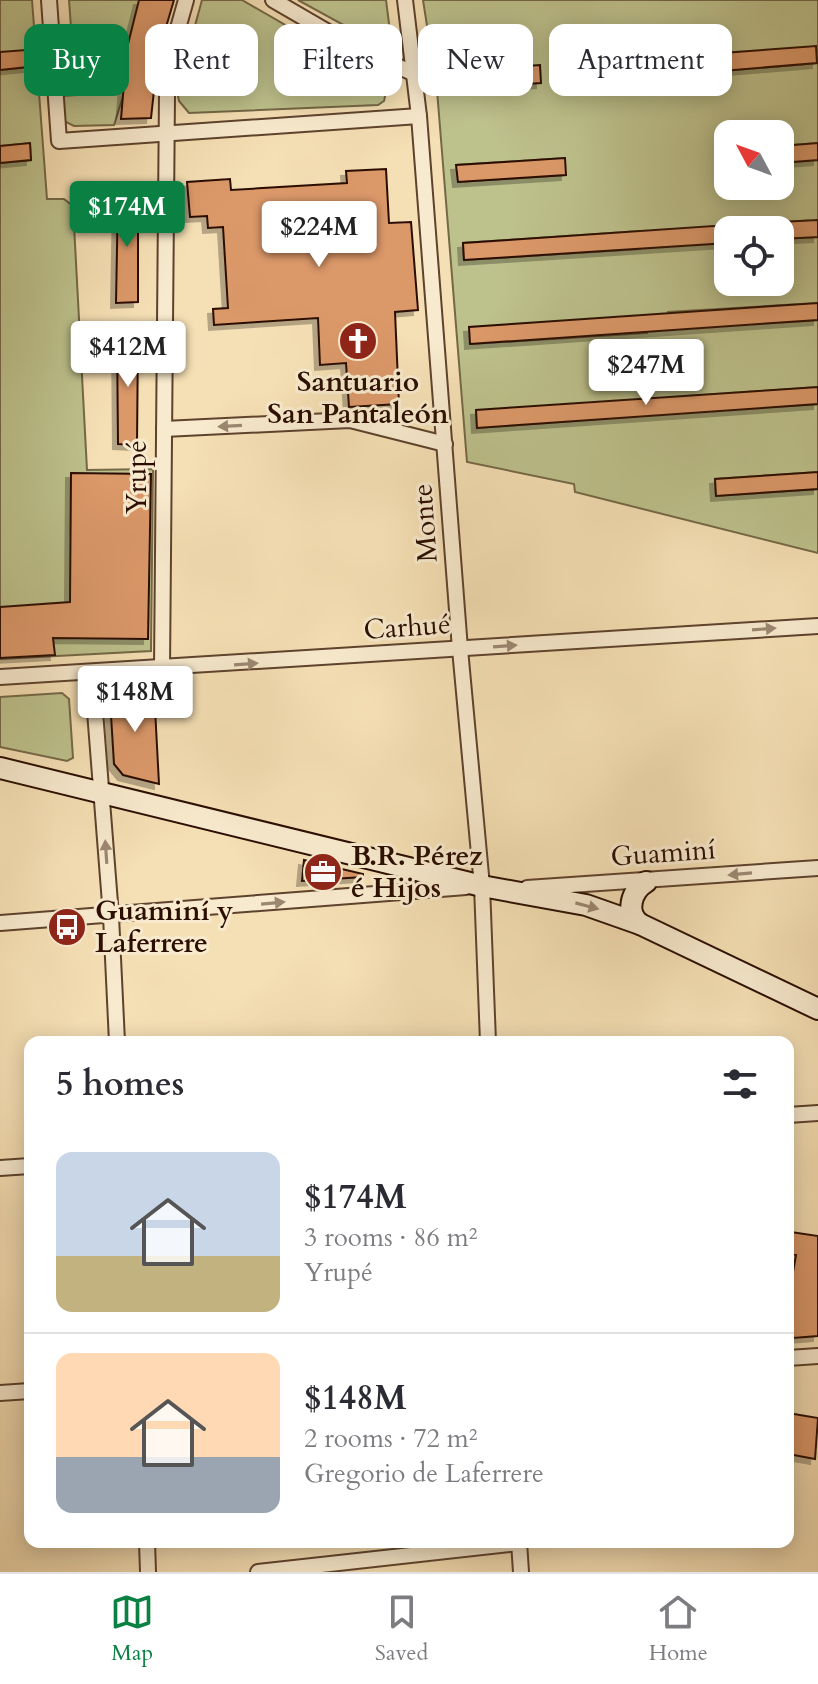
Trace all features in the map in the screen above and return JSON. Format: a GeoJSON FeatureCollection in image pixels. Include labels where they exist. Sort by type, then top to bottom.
{"type":"FeatureCollection","features":[{"type":"Feature","properties":{"kind":"street"},"geometry":{"type":"LineString","coordinates":[[49,0],[59,141],[419,116]]}},
{"type":"Feature","properties":{"kind":"street","name":"Yrupé"},"geometry":{"type":"LineString","coordinates":[[162,669],[169,70],[186,0]]}},
{"type":"Feature","properties":{"kind":"street"},"geometry":{"type":"LineString","coordinates":[[273,0],[354,47],[415,74]]}},
{"type":"Feature","properties":{"kind":"street","name":"Monte"},"geometry":{"type":"LineString","coordinates":[[405,0],[419,116],[460,649],[482,886],[488,1036]]}},
{"type":"Feature","properties":{"kind":"street"},"geometry":{"type":"LineString","coordinates":[[164,429],[350,420],[445,444]]}},
{"type":"Feature","properties":{"kind":"street","name":"Carhué"},"geometry":{"type":"LineString","coordinates":[[0,677],[818,626]]}},
{"type":"Feature","properties":{"kind":"street"},"geometry":{"type":"LineString","coordinates":[[92,673],[111,916],[117,1036]]}},
{"type":"Feature","properties":{"kind":"street"},"geometry":{"type":"LineString","coordinates":[[0,768],[102,790],[482,886],[586,905],[640,924],[818,1009]]}},
{"type":"Feature","properties":{"kind":"street","name":"Guaminí"},"geometry":{"type":"LineString","coordinates":[[511,889],[818,868]]}},
{"type":"Feature","properties":{"kind":"street"},"geometry":{"type":"LineString","coordinates":[[640,924],[633,919],[631,908],[639,886],[646,882]]}},
{"type":"Feature","properties":{"kind":"street"},"geometry":{"type":"LineString","coordinates":[[0,923],[482,886]]}},
{"type":"Feature","properties":{"kind":"street"},"geometry":{"type":"LineString","coordinates":[[794,1115],[818,1113]]}},
{"type":"Feature","properties":{"kind":"street"},"geometry":{"type":"LineString","coordinates":[[0,1168],[24,1166]]}},
{"type":"Feature","properties":{"kind":"street"},"geometry":{"type":"LineString","coordinates":[[794,1358],[818,1356]]}},
{"type":"Feature","properties":{"kind":"street"},"geometry":{"type":"LineString","coordinates":[[0,1393],[24,1391]]}},
{"type":"Feature","properties":{"kind":"street"},"geometry":{"type":"LineString","coordinates":[[147,1548],[148,1572]]}},
{"type":"Feature","properties":{"kind":"street"},"geometry":{"type":"LineString","coordinates":[[258,1572],[467,1548]]}},
{"type":"Feature","properties":{"kind":"street"},"geometry":{"type":"LineString","coordinates":[[519,1548],[521,1572]]}},
{"type":"Feature","properties":{"kind":"green space"},"geometry":{"type":"Polygon","coordinates":[[[0,0],[32,0],[34,24],[24,24],[24,65],[0,52],[0,0]]]}},
{"type":"Feature","properties":{"kind":"green space"},"geometry":{"type":"Polygon","coordinates":[[[69,0],[143,0],[129,70],[129,24],[71,24],[69,0]]]}},
{"type":"Feature","properties":{"kind":"green space"},"geometry":{"type":"Polygon","coordinates":[[[202,0],[242,0],[284,24],[274,24],[274,96],[385,96],[384,101],[378,105],[189,113],[178,96],[258,96],[258,24],[195,24],[202,0]]]}},
{"type":"Feature","properties":{"kind":"green space"},"geometry":{"type":"Polygon","coordinates":[[[298,0],[386,0],[389,24],[342,24],[298,0]]]}},
{"type":"Feature","properties":{"kind":"green space"},"geometry":{"type":"Polygon","coordinates":[[[423,0],[818,0],[818,143],[794,145],[794,120],[714,120],[714,200],[794,200],[794,162],[818,160],[818,220],[794,222],[794,216],[714,216],[714,227],[661,230],[714,240],[714,296],[794,296],[794,238],[818,237],[818,303],[668,312],[669,329],[818,320],[818,387],[675,397],[677,413],[818,404],[818,472],[715,479],[716,496],[818,489],[818,553],[575,492],[574,484],[467,462],[437,96],[533,96],[533,24],[427,24],[423,0]],[[565,158],[457,165],[458,182],[565,175],[565,158]],[[639,231],[463,243],[464,260],[640,249],[639,231]],[[646,316],[470,344],[647,333],[646,316]],[[476,410],[477,428],[654,415],[476,410]]]}},
{"type":"Feature","properties":{"kind":"green space"},"geometry":{"type":"Polygon","coordinates":[[[24,67],[24,96],[39,96],[47,199],[64,199],[73,206],[87,470],[153,469],[151,651],[0,659],[0,163],[31,160],[30,143],[0,146],[0,70],[24,67]]]}},
{"type":"Feature","properties":{"kind":"green space"},"geometry":{"type":"Polygon","coordinates":[[[63,96],[123,96],[114,125],[74,126],[64,121],[63,96]]]}},
{"type":"Feature","properties":{"kind":"green space"},"geometry":{"type":"Polygon","coordinates":[[[62,693],[69,699],[73,758],[67,761],[0,747],[0,697],[62,693]]]}},
{"type":"Feature","properties":{"kind":"building"},"geometry":{"type":"Polygon","coordinates":[[[139,0],[174,0],[167,24],[145,24],[145,96],[153,96],[151,118],[121,119],[123,96],[129,96],[129,40],[139,0]]]}},
{"type":"Feature","properties":{"kind":"building"},"geometry":{"type":"Polygon","coordinates":[[[816,46],[817,63],[732,70],[732,52],[816,46]]]}},
{"type":"Feature","properties":{"kind":"building"},"geometry":{"type":"Polygon","coordinates":[[[24,50],[24,67],[0,70],[0,52],[24,50]]]}},
{"type":"Feature","properties":{"kind":"building"},"geometry":{"type":"Polygon","coordinates":[[[533,65],[540,65],[541,83],[533,84],[533,65]]]}},
{"type":"Feature","properties":{"kind":"building"},"geometry":{"type":"Polygon","coordinates":[[[30,143],[31,160],[0,163],[0,146],[30,143]]]}},
{"type":"Feature","properties":{"kind":"building"},"geometry":{"type":"Polygon","coordinates":[[[818,143],[818,160],[794,162],[794,145],[818,143]]]}},
{"type":"Feature","properties":{"kind":"building"},"geometry":{"type":"Polygon","coordinates":[[[565,158],[566,175],[458,182],[456,165],[565,158]]]}},
{"type":"Feature","properties":{"kind":"building"},"geometry":{"type":"Polygon","coordinates":[[[386,169],[389,223],[411,222],[418,310],[395,312],[399,404],[349,407],[346,363],[320,365],[318,318],[214,325],[213,309],[228,308],[223,227],[208,228],[207,216],[190,217],[187,182],[230,179],[231,190],[347,183],[346,171],[386,169]]]}},
{"type":"Feature","properties":{"kind":"building"},"geometry":{"type":"Polygon","coordinates":[[[118,194],[138,194],[138,302],[116,303],[118,194]]]}},
{"type":"Feature","properties":{"kind":"building"},"geometry":{"type":"Polygon","coordinates":[[[818,220],[818,237],[794,238],[794,221],[818,220]]]}},
{"type":"Feature","properties":{"kind":"building"},"geometry":{"type":"Polygon","coordinates":[[[714,226],[714,244],[464,260],[463,243],[714,226]]]}},
{"type":"Feature","properties":{"kind":"building"},"geometry":{"type":"Polygon","coordinates":[[[818,303],[818,320],[470,344],[469,327],[818,303]]]}},
{"type":"Feature","properties":{"kind":"building"},"geometry":{"type":"Polygon","coordinates":[[[117,336],[138,336],[137,445],[118,444],[117,336]]]}},
{"type":"Feature","properties":{"kind":"building"},"geometry":{"type":"Polygon","coordinates":[[[818,387],[818,404],[477,428],[476,410],[818,387]]]}},
{"type":"Feature","properties":{"kind":"building"},"geometry":{"type":"Polygon","coordinates":[[[818,472],[818,489],[716,496],[715,479],[818,472]]]}},
{"type":"Feature","properties":{"kind":"building"},"geometry":{"type":"Polygon","coordinates":[[[71,473],[151,474],[148,639],[53,638],[55,655],[0,658],[0,607],[70,602],[71,473]]]}},
{"type":"Feature","properties":{"kind":"building"},"geometry":{"type":"Polygon","coordinates":[[[154,689],[159,784],[123,775],[114,764],[110,699],[118,690],[154,689]]]}},
{"type":"Feature","properties":{"kind":"building","name":"B.R. Pérez é Hijos"},"geometry":{"type":"Polygon","coordinates":[[[304,860],[363,874],[363,877],[302,881],[304,860]]]}},
{"type":"Feature","properties":{"kind":"building"},"geometry":{"type":"Polygon","coordinates":[[[794,1232],[818,1236],[818,1336],[794,1338],[794,1232]]]}},
{"type":"Feature","properties":{"kind":"building"},"geometry":{"type":"Polygon","coordinates":[[[794,1414],[818,1418],[815,1459],[794,1455],[794,1414]]]}},
{"type":"Feature","properties":{"kind":"place","name":"Santuario San Pantaleón"},"geometry":{"type":"Point","coordinates":[358,341]}},
{"type":"Feature","properties":{"kind":"place","name":"B.R. Pérez é Hijos"},"geometry":{"type":"Point","coordinates":[323,872]}},
{"type":"Feature","properties":{"kind":"place","name":"Guaminí y Laferrere"},"geometry":{"type":"Point","coordinates":[67,927]}}]}
